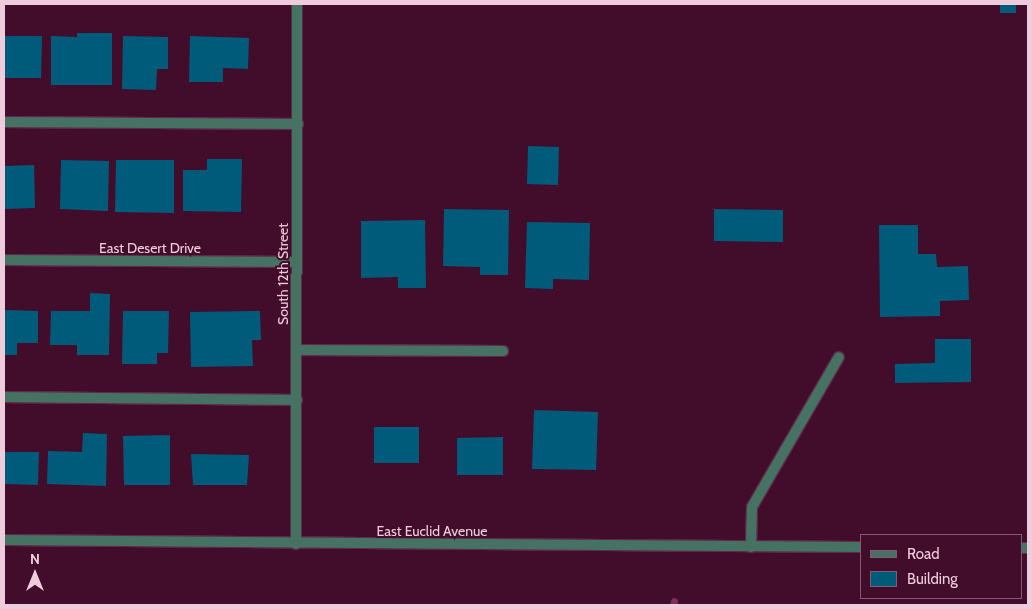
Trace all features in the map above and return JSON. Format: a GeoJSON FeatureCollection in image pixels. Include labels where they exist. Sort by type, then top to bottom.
{"type":"FeatureCollection","features":[{"type":"Feature","properties":{"kind":"street","name":"South 12th Street"},"geometry":{"type":"LineString","coordinates":[[296,544],[298,350],[297,4]]}},
{"type":"Feature","properties":{"kind":"street"},"geometry":{"type":"LineString","coordinates":[[4,122],[298,124]]}},
{"type":"Feature","properties":{"kind":"street","name":"East Desert Drive"},"geometry":{"type":"LineString","coordinates":[[4,260],[297,262]]}},
{"type":"Feature","properties":{"kind":"street"},"geometry":{"type":"LineString","coordinates":[[298,350],[503,351]]}},
{"type":"Feature","properties":{"kind":"street"},"geometry":{"type":"LineString","coordinates":[[751,547],[752,507],[839,357]]}},
{"type":"Feature","properties":{"kind":"street"},"geometry":{"type":"LineString","coordinates":[[4,397],[297,400]]}},
{"type":"Feature","properties":{"kind":"street","name":"East Euclid Avenue"},"geometry":{"type":"LineString","coordinates":[[4,540],[296,544],[860,547]]}},
{"type":"Feature","properties":{"kind":"building"},"geometry":{"type":"Polygon","coordinates":[[[1000,4],[1016,4],[1016,13],[1000,13],[1000,4]]]}},
{"type":"Feature","properties":{"kind":"building"},"geometry":{"type":"Polygon","coordinates":[[[77,33],[112,33],[112,85],[51,85],[51,36],[77,37],[77,33]]]}},
{"type":"Feature","properties":{"kind":"building"},"geometry":{"type":"Polygon","coordinates":[[[4,36],[42,36],[41,78],[4,78],[4,36]]]}},
{"type":"Feature","properties":{"kind":"building"},"geometry":{"type":"Polygon","coordinates":[[[123,36],[168,37],[168,69],[157,69],[156,90],[122,89],[123,36]]]}},
{"type":"Feature","properties":{"kind":"building"},"geometry":{"type":"Polygon","coordinates":[[[190,36],[249,38],[248,69],[223,68],[223,82],[189,82],[190,36]]]}},
{"type":"Feature","properties":{"kind":"building"},"geometry":{"type":"Polygon","coordinates":[[[528,146],[559,147],[558,185],[527,184],[528,146]]]}},
{"type":"Feature","properties":{"kind":"building"},"geometry":{"type":"Polygon","coordinates":[[[207,159],[242,159],[241,212],[183,211],[183,170],[207,170],[207,159]]]}},
{"type":"Feature","properties":{"kind":"building"},"geometry":{"type":"Polygon","coordinates":[[[61,160],[109,161],[108,211],[60,209],[61,160]]]}},
{"type":"Feature","properties":{"kind":"building"},"geometry":{"type":"Polygon","coordinates":[[[116,160],[174,160],[174,213],[115,212],[116,160]]]}},
{"type":"Feature","properties":{"kind":"building"},"geometry":{"type":"Polygon","coordinates":[[[34,165],[35,208],[4,209],[4,166],[34,165]]]}},
{"type":"Feature","properties":{"kind":"building"},"geometry":{"type":"Polygon","coordinates":[[[444,209],[509,210],[508,275],[480,275],[480,267],[443,266],[444,209]]]}},
{"type":"Feature","properties":{"kind":"building"},"geometry":{"type":"Polygon","coordinates":[[[714,209],[783,210],[783,242],[714,241],[714,209]]]}},
{"type":"Feature","properties":{"kind":"building"},"geometry":{"type":"Polygon","coordinates":[[[425,220],[426,288],[398,288],[398,277],[361,278],[361,221],[425,220]]]}},
{"type":"Feature","properties":{"kind":"building"},"geometry":{"type":"Polygon","coordinates":[[[527,222],[590,223],[589,280],[553,279],[553,289],[525,288],[527,222]]]}},
{"type":"Feature","properties":{"kind":"building"},"geometry":{"type":"Polygon","coordinates":[[[879,225],[918,225],[918,254],[936,254],[937,267],[968,266],[969,300],[940,301],[940,316],[880,317],[879,225]]]}},
{"type":"Feature","properties":{"kind":"building"},"geometry":{"type":"Polygon","coordinates":[[[90,293],[110,294],[109,355],[77,355],[77,345],[50,345],[51,311],[90,311],[90,293]]]}},
{"type":"Feature","properties":{"kind":"building"},"geometry":{"type":"Polygon","coordinates":[[[4,310],[38,311],[38,343],[17,343],[17,355],[4,355],[4,310]]]}},
{"type":"Feature","properties":{"kind":"building"},"geometry":{"type":"Polygon","coordinates":[[[123,311],[169,311],[168,353],[157,353],[157,364],[122,364],[123,311]]]}},
{"type":"Feature","properties":{"kind":"building"},"geometry":{"type":"Polygon","coordinates":[[[260,311],[261,340],[252,340],[253,366],[191,367],[190,312],[260,311]]]}},
{"type":"Feature","properties":{"kind":"building"},"geometry":{"type":"Polygon","coordinates":[[[935,339],[971,339],[971,382],[895,383],[895,364],[935,363],[935,339]]]}},
{"type":"Feature","properties":{"kind":"building"},"geometry":{"type":"Polygon","coordinates":[[[534,410],[598,412],[596,470],[532,469],[534,410]]]}},
{"type":"Feature","properties":{"kind":"building"},"geometry":{"type":"Polygon","coordinates":[[[374,427],[419,427],[419,463],[374,463],[374,427]]]}},
{"type":"Feature","properties":{"kind":"building"},"geometry":{"type":"Polygon","coordinates":[[[83,433],[107,434],[106,486],[47,484],[48,451],[82,452],[83,433]]]}},
{"type":"Feature","properties":{"kind":"building"},"geometry":{"type":"Polygon","coordinates":[[[170,435],[170,485],[124,485],[123,436],[170,435]]]}},
{"type":"Feature","properties":{"kind":"building"},"geometry":{"type":"Polygon","coordinates":[[[503,437],[503,475],[457,475],[457,438],[503,437]]]}},
{"type":"Feature","properties":{"kind":"building"},"geometry":{"type":"Polygon","coordinates":[[[4,452],[39,452],[38,485],[4,484],[4,452]]]}},
{"type":"Feature","properties":{"kind":"building"},"geometry":{"type":"Polygon","coordinates":[[[191,454],[249,455],[247,485],[193,485],[191,454]]]}},
{"type":"Feature","properties":{"kind":"waterway"},"geometry":{"type":"LineString","coordinates":[[673,605],[674,601]]}}]}
